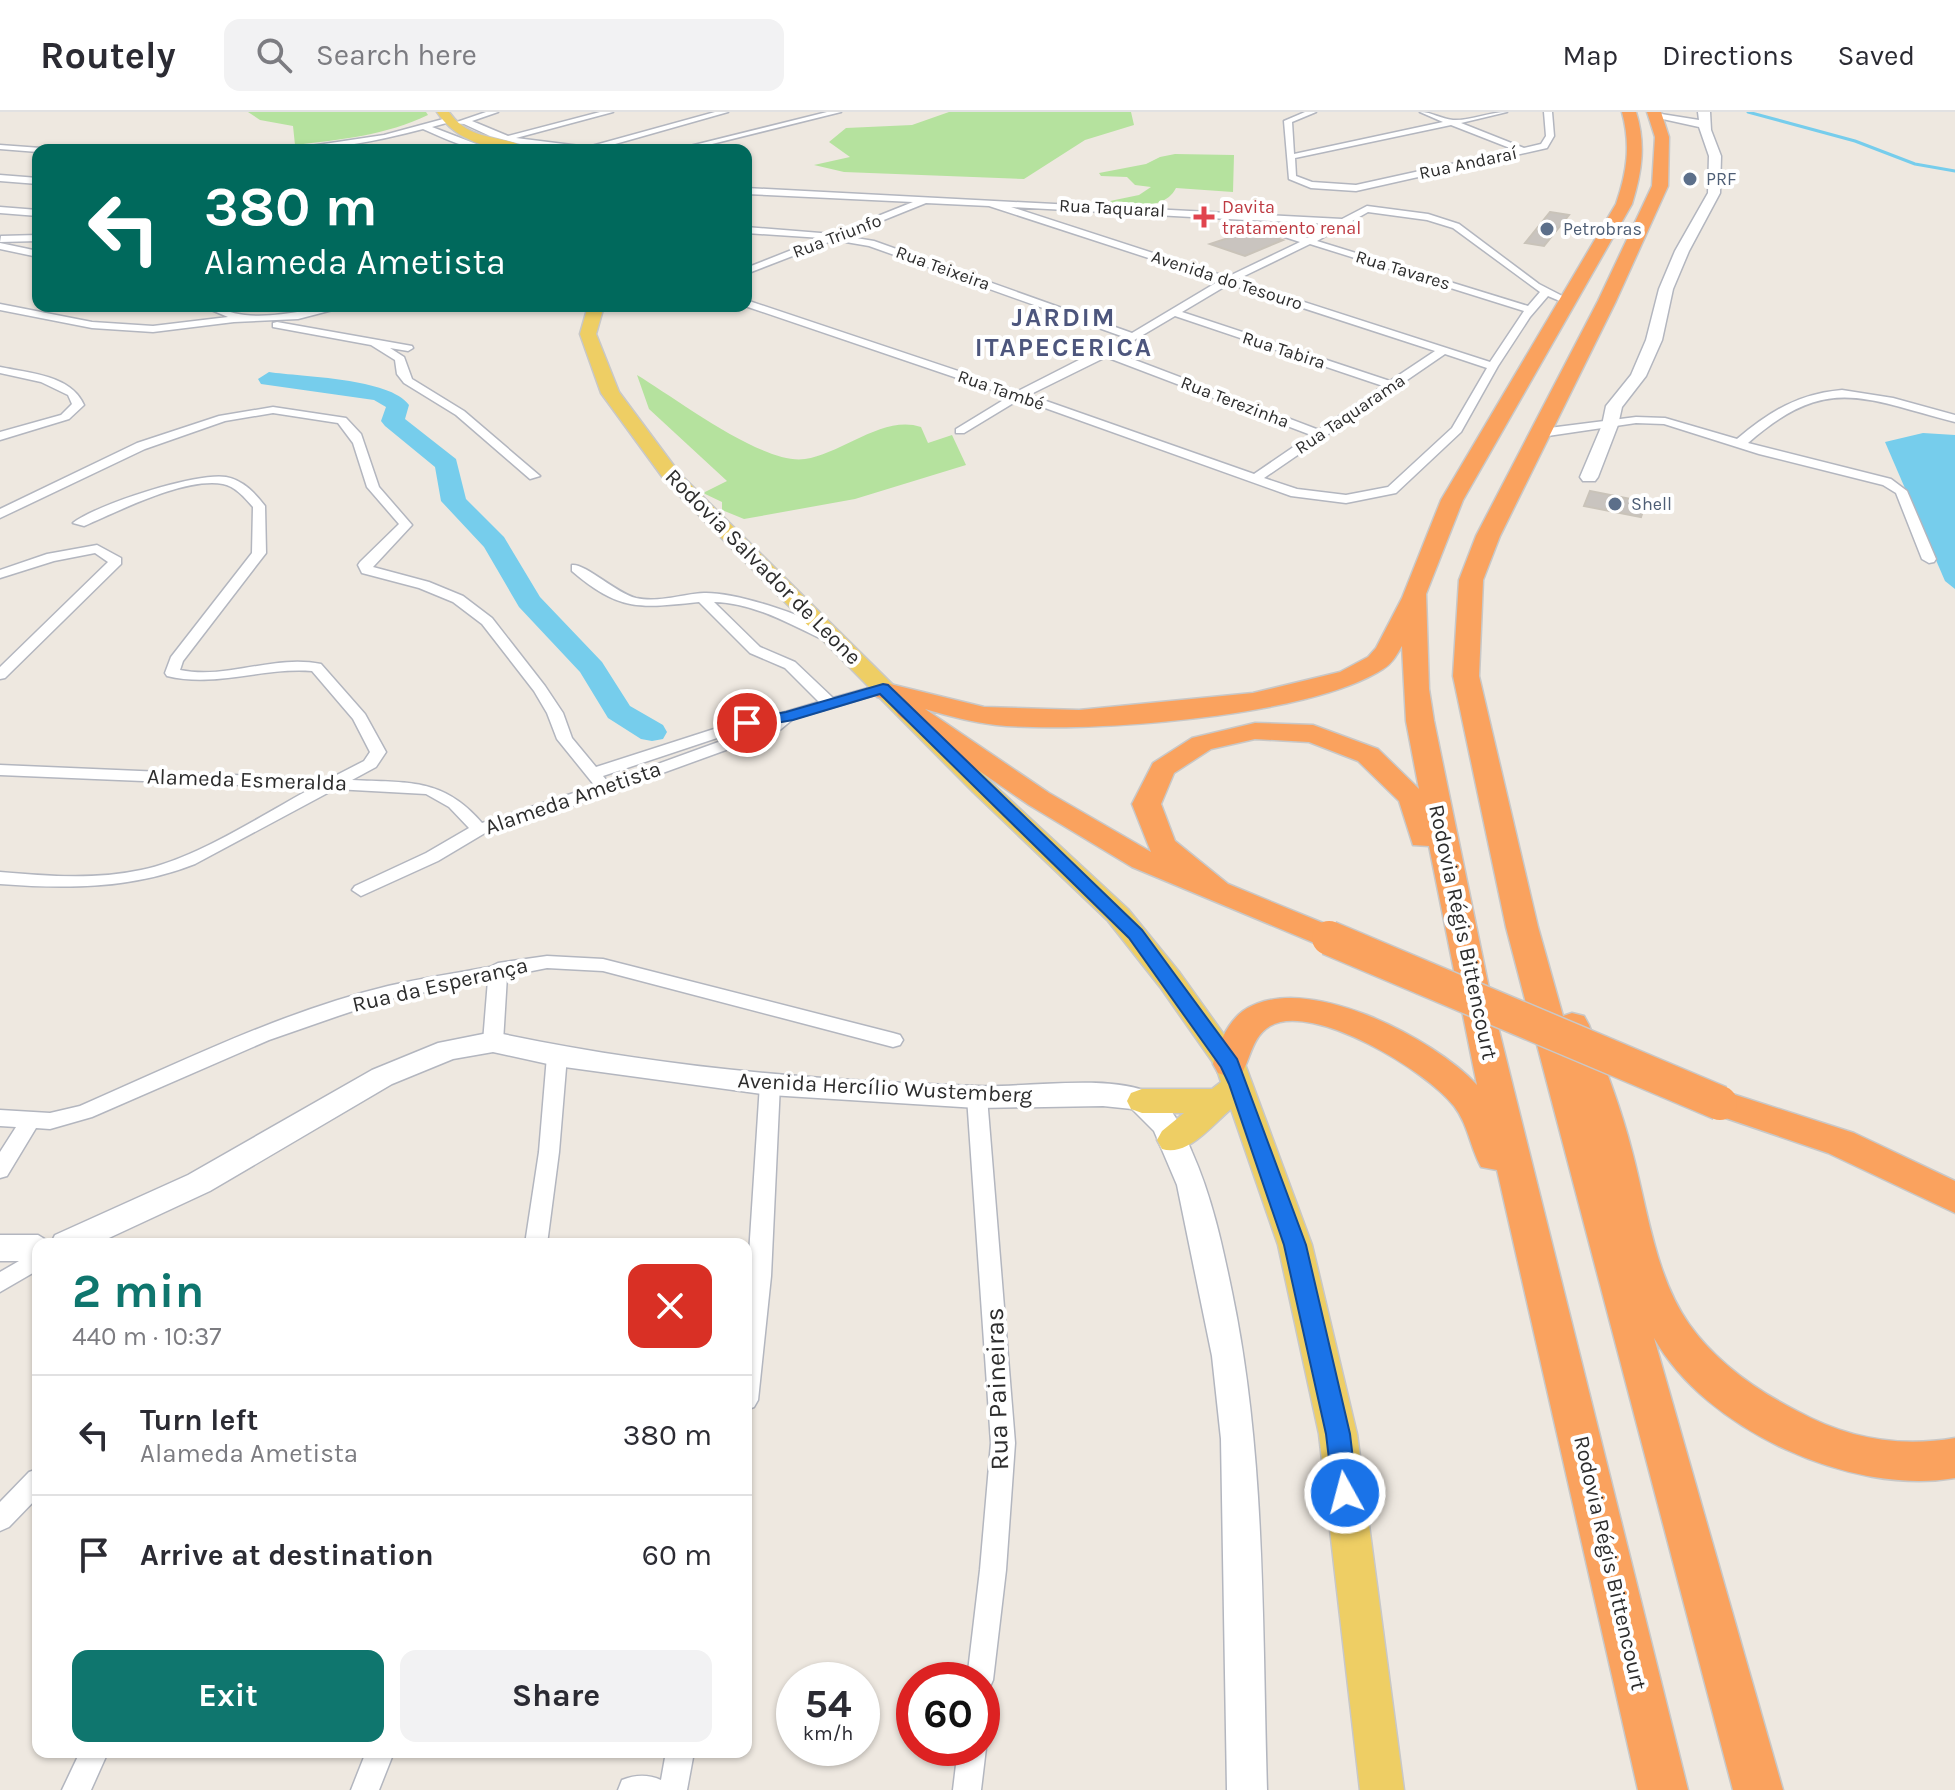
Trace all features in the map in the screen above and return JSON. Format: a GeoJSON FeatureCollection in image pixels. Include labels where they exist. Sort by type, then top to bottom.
{"type":"FeatureCollection","features":[{"type":"Feature","properties":{"kind":"highway","name":"Rodovia Régis Bittencourt"},"geometry":{"type":"LineString","coordinates":[[1650,118],[1637,146],[1634,175],[1624,204],[1557,297],[1452,500],[1426,557],[1414,594],[1420,721],[1474,998],[1663,1790]]}},
{"type":"Feature","properties":{"kind":"highway"},"geometry":{"type":"LineString","coordinates":[[1650,118],[1662,177],[1652,208],[1488,536],[1471,580],[1466,676],[1522,927],[1758,1790]]}},
{"type":"Feature","properties":{"kind":"highway"},"geometry":{"type":"LineString","coordinates":[[884,689],[979,715],[1050,720],[1141,713],[1291,695],[1341,682],[1378,662],[1394,640],[1414,594]]}},
{"type":"Feature","properties":{"kind":"highway"},"geometry":{"type":"LineString","coordinates":[[908,710],[1039,799],[1143,860],[1736,1109],[1889,1182],[1955,1222]]}},
{"type":"Feature","properties":{"kind":"highway"},"geometry":{"type":"LineString","coordinates":[[1217,891],[1194,877],[1167,854],[1152,834],[1149,789],[1165,764],[1190,746],[1229,734],[1254,731],[1312,734],[1351,746],[1379,762],[1412,798],[1450,934],[1474,998]]}},
{"type":"Feature","properties":{"kind":"highway"},"geometry":{"type":"LineString","coordinates":[[1536,972],[1572,1023],[1606,1122],[1628,1211],[1663,1316],[1680,1341],[1708,1373],[1736,1396],[1767,1418],[1801,1435],[1843,1452],[1885,1461],[1924,1463],[1955,1458]]}},
{"type":"Feature","properties":{"kind":"highway"},"geometry":{"type":"LineString","coordinates":[[1228,1083],[1240,1034],[1251,1023],[1265,1014],[1303,1011],[1345,1022],[1412,1053],[1441,1071],[1477,1110],[1491,1145],[1565,1446],[1607,1550]]}},
{"type":"Feature","properties":{"kind":"highway"},"geometry":{"type":"LineString","coordinates":[[1736,1109],[1841,1143],[1955,1198]]}},
{"type":"Feature","properties":{"kind":"main road"},"geometry":{"type":"LineString","coordinates":[[451,120],[476,138],[500,144]]}},
{"type":"Feature","properties":{"kind":"main road","name":"Rodovia Salvador de Leone"},"geometry":{"type":"LineString","coordinates":[[593,312],[588,334],[599,368],[620,410],[689,497],[908,710],[982,787],[1073,869],[1136,934],[1228,1083],[1295,1245],[1338,1434],[1382,1790]]}},
{"type":"Feature","properties":{"kind":"main road"},"geometry":{"type":"LineString","coordinates":[[1142,1101],[1228,1083]]}},
{"type":"Feature","properties":{"kind":"main road"},"geometry":{"type":"LineString","coordinates":[[1173,1140],[1228,1083]]}},
{"type":"Feature","properties":{"kind":"street"},"geometry":{"type":"LineString","coordinates":[[339,144],[494,112]]}},
{"type":"Feature","properties":{"kind":"street"},"geometry":{"type":"LineString","coordinates":[[507,138],[609,112]]}},
{"type":"Feature","properties":{"kind":"street"},"geometry":{"type":"LineString","coordinates":[[608,144],[724,112]]}},
{"type":"Feature","properties":{"kind":"street"},"geometry":{"type":"LineString","coordinates":[[703,144],[837,112]]}},
{"type":"Feature","properties":{"kind":"street"},"geometry":{"type":"LineString","coordinates":[[1312,112],[1288,121],[1290,157],[1503,112]]}},
{"type":"Feature","properties":{"kind":"street"},"geometry":{"type":"LineString","coordinates":[[1424,112],[1525,151]]}},
{"type":"Feature","properties":{"kind":"street","name":"Rua Andaraí"},"geometry":{"type":"LineString","coordinates":[[1290,157],[1292,177],[1299,181],[1325,187],[1356,188],[1525,151],[1548,143],[1548,112]]}},
{"type":"Feature","properties":{"kind":"street"},"geometry":{"type":"LineString","coordinates":[[1589,477],[1610,425],[1614,406],[1638,376],[1654,340],[1666,289],[1682,251],[1714,193],[1715,156],[1704,122],[1650,118]]}},
{"type":"Feature","properties":{"kind":"street"},"geometry":{"type":"LineString","coordinates":[[451,120],[485,132],[539,144]]}},
{"type":"Feature","properties":{"kind":"street"},"geometry":{"type":"LineString","coordinates":[[426,126],[466,144]]}},
{"type":"Feature","properties":{"kind":"street"},"geometry":{"type":"LineString","coordinates":[[0,147],[32,149]]}},
{"type":"Feature","properties":{"kind":"street"},"geometry":{"type":"LineString","coordinates":[[0,178],[32,181]]}},
{"type":"Feature","properties":{"kind":"street"},"geometry":{"type":"LineString","coordinates":[[1356,188],[1367,209]]}},
{"type":"Feature","properties":{"kind":"street","name":"Rua Taquaral"},"geometry":{"type":"LineString","coordinates":[[752,191],[1345,222]]}},
{"type":"Feature","properties":{"kind":"street","name":"Rua Triunfo"},"geometry":{"type":"LineString","coordinates":[[752,269],[927,199]]}},
{"type":"Feature","properties":{"kind":"street","name":"Avenida do Tesouro"},"geometry":{"type":"LineString","coordinates":[[985,202],[1493,366]]}},
{"type":"Feature","properties":{"kind":"street"},"geometry":{"type":"LineString","coordinates":[[960,431],[1019,395],[1106,353],[1228,280],[1367,209],[1428,217],[1456,226],[1557,297]]}},
{"type":"Feature","properties":{"kind":"street"},"geometry":{"type":"LineString","coordinates":[[0,210],[32,213]]}},
{"type":"Feature","properties":{"kind":"street","name":"Rua Tavares"},"geometry":{"type":"LineString","coordinates":[[1229,215],[1531,310]]}},
{"type":"Feature","properties":{"kind":"street","name":"Rua Teixeira"},"geometry":{"type":"LineString","coordinates":[[752,230],[838,236],[898,252],[1133,337]]}},
{"type":"Feature","properties":{"kind":"street"},"geometry":{"type":"LineString","coordinates":[[0,239],[32,238]]}},
{"type":"Feature","properties":{"kind":"street"},"geometry":{"type":"LineString","coordinates":[[0,246],[32,253]]}},
{"type":"Feature","properties":{"kind":"street","name":"Rua També"},"geometry":{"type":"LineString","coordinates":[[752,305],[1308,497],[1346,499],[1392,490],[1409,475],[1461,425],[1493,366],[1531,310],[1557,297]]}},
{"type":"Feature","properties":{"kind":"street"},"geometry":{"type":"LineString","coordinates":[[0,307],[58,319],[130,328],[171,329],[316,312]]}},
{"type":"Feature","properties":{"kind":"street"},"geometry":{"type":"LineString","coordinates":[[228,312],[408,348]]}},
{"type":"Feature","properties":{"kind":"street","name":"Rua Tabira"},"geometry":{"type":"LineString","coordinates":[[1175,313],[1393,386]]}},
{"type":"Feature","properties":{"kind":"street"},"geometry":{"type":"LineString","coordinates":[[376,344],[397,355],[408,381],[460,413],[534,476]]}},
{"type":"Feature","properties":{"kind":"street","name":"Rua Taquarama"},"geometry":{"type":"LineString","coordinates":[[1256,478],[1444,350]]}},
{"type":"Feature","properties":{"kind":"street","name":"Rua Terezinha"},"geometry":{"type":"LineString","coordinates":[[1106,353],[1319,434]]}},
{"type":"Feature","properties":{"kind":"street"},"geometry":{"type":"LineString","coordinates":[[0,436],[65,417],[78,405],[73,393],[44,379],[2,371]]}},
{"type":"Feature","properties":{"kind":"street"},"geometry":{"type":"LineString","coordinates":[[1739,444],[1753,430],[1801,400],[1834,391],[1863,393],[1955,419]]}},
{"type":"Feature","properties":{"kind":"street"},"geometry":{"type":"LineString","coordinates":[[0,514],[141,446],[223,418],[273,410],[342,420],[349,425],[361,446],[370,483],[379,496],[393,506],[406,525],[365,565],[367,570],[424,585],[458,599],[487,621],[540,689],[555,713],[565,739],[600,780]]}},
{"type":"Feature","properties":{"kind":"street"},"geometry":{"type":"LineString","coordinates":[[1541,433],[1636,420],[1665,421],[1895,486],[1901,491],[1929,559]]}},
{"type":"Feature","properties":{"kind":"street"},"geometry":{"type":"LineString","coordinates":[[0,878],[100,883],[161,871],[370,764],[378,752],[374,740],[346,701],[316,667],[302,665],[187,678],[172,673],[176,660],[259,553],[259,506],[241,487],[221,479],[182,485],[79,523]]}},
{"type":"Feature","properties":{"kind":"street"},"geometry":{"type":"LineString","coordinates":[[0,574],[52,557],[97,549],[116,561],[0,675]]}},
{"type":"Feature","properties":{"kind":"street"},"geometry":{"type":"LineString","coordinates":[[577,568],[608,594],[621,600],[660,604],[702,597],[747,603],[837,642]]}},
{"type":"Feature","properties":{"kind":"street"},"geometry":{"type":"LineString","coordinates":[[702,597],[755,650],[798,671],[830,704]]}},
{"type":"Feature","properties":{"kind":"street","name":"Alameda Ametista"},"geometry":{"type":"LineString","coordinates":[[361,890],[432,857],[479,829],[600,780],[763,732],[788,716],[884,689]]}},
{"type":"Feature","properties":{"kind":"street","name":"Alameda Esmeralda"},"geometry":{"type":"LineString","coordinates":[[0,770],[434,790],[458,805],[479,829]]}},
{"type":"Feature","properties":{"kind":"street","name":"Rua da Esperança"},"geometry":{"type":"LineString","coordinates":[[0,1118],[50,1121],[85,1112],[262,1035],[331,1011],[388,993],[498,969],[547,962],[603,965],[893,1040]]}},
{"type":"Feature","properties":{"kind":"street"},"geometry":{"type":"LineString","coordinates":[[493,1042],[498,969]]}},
{"type":"Feature","properties":{"kind":"street","name":"Avenida Hercílio Wustemberg"},"geometry":{"type":"LineString","coordinates":[[79,1238],[199,1183],[406,1066],[448,1050],[493,1042],[557,1056],[770,1084],[977,1097],[1126,1096],[1142,1101]]}},
{"type":"Feature","properties":{"kind":"street"},"geometry":{"type":"LineString","coordinates":[[537,1238],[549,1152],[557,1056]]}},
{"type":"Feature","properties":{"kind":"street"},"geometry":{"type":"LineString","coordinates":[[752,1347],[760,1276],[770,1084]]}},
{"type":"Feature","properties":{"kind":"street","name":"Rua Paineiras"},"geometry":{"type":"LineString","coordinates":[[977,1097],[1003,1443],[982,1662]]}},
{"type":"Feature","properties":{"kind":"street"},"geometry":{"type":"LineString","coordinates":[[1142,1101],[1166,1125],[1192,1185],[1229,1356],[1238,1439],[1247,1790]]}},
{"type":"Feature","properties":{"kind":"street"},"geometry":{"type":"LineString","coordinates":[[0,1170],[29,1122]]}},
{"type":"Feature","properties":{"kind":"street"},"geometry":{"type":"LineString","coordinates":[[0,1248],[32,1248]]}},
{"type":"Feature","properties":{"kind":"street"},"geometry":{"type":"LineString","coordinates":[[0,1283],[32,1263]]}},
{"type":"Feature","properties":{"kind":"street"},"geometry":{"type":"LineString","coordinates":[[0,1519],[32,1486]]}},
{"type":"Feature","properties":{"kind":"street"},"geometry":{"type":"LineString","coordinates":[[76,1790],[91,1758]]}},
{"type":"Feature","properties":{"kind":"street"},"geometry":{"type":"LineString","coordinates":[[365,1790],[378,1758]]}},
{"type":"Feature","properties":{"kind":"street"},"geometry":{"type":"LineString","coordinates":[[673,1790],[679,1758]]}},
{"type":"Feature","properties":{"kind":"street"},"geometry":{"type":"LineString","coordinates":[[967,1790],[970,1766]]}},
{"type":"Feature","properties":{"kind":"street"},"geometry":{"type":"LineString","coordinates":[[632,1790],[651,1790]]}},
{"type":"Feature","properties":{"kind":"green space"},"geometry":{"type":"Polygon","coordinates":[[[248,112],[426,112],[428,115],[380,132],[304,144],[295,144],[293,126],[260,120],[248,112]]]}},
{"type":"Feature","properties":{"kind":"green space"},"geometry":{"type":"Polygon","coordinates":[[[949,112],[1131,112],[1134,125],[1085,140],[1024,179],[844,172],[814,165],[850,157],[829,142],[846,128],[912,125],[949,112]]]}},
{"type":"Feature","properties":{"kind":"green space"},"geometry":{"type":"Polygon","coordinates":[[[1175,154],[1234,155],[1233,192],[1176,188],[1156,204],[1110,204],[1110,201],[1139,195],[1151,187],[1135,185],[1127,177],[1101,176],[1099,173],[1146,164],[1175,154]]]}},
{"type":"Feature","properties":{"kind":"green space"},"geometry":{"type":"Polygon","coordinates":[[[637,375],[720,428],[767,452],[788,458],[819,456],[878,430],[907,424],[921,427],[928,443],[952,435],[966,465],[855,499],[744,519],[722,510],[722,502],[703,493],[727,481],[649,409],[637,375]]]}},
{"type":"Feature","properties":{"kind":"water"},"geometry":{"type":"Polygon","coordinates":[[[1923,433],[1955,435],[1955,589],[1945,581],[1885,442],[1923,433]]]}},
{"type":"Feature","properties":{"kind":"building","name":"Petrobras"},"geometry":{"type":"Polygon","coordinates":[[[1550,212],[1569,215],[1544,246],[1525,243],[1550,212]]]}},
{"type":"Feature","properties":{"kind":"building"},"geometry":{"type":"Polygon","coordinates":[[[1252,230],[1283,240],[1245,256],[1210,244],[1252,230]]]}},
{"type":"Feature","properties":{"kind":"building","name":"Shell"},"geometry":{"type":"Polygon","coordinates":[[[1590,491],[1646,502],[1641,517],[1584,506],[1590,491]]]}},
{"type":"Feature","properties":{"kind":"waterway"},"geometry":{"type":"LineString","coordinates":[[1748,112],[1855,141],[1915,164],[1955,171]]}},
{"type":"Feature","properties":{"kind":"waterway"},"geometry":{"type":"LineString","coordinates":[[269,379],[380,394],[398,405],[393,421],[447,464],[454,501],[495,543],[529,601],[592,668],[619,712],[652,732]]}},
{"type":"Feature","properties":{"kind":"place","name":"PRF"},"geometry":{"type":"Point","coordinates":[1690,179]}},
{"type":"Feature","properties":{"kind":"place","name":"Davita tratamento renal"},"geometry":{"type":"Point","coordinates":[1204,217]}},
{"type":"Feature","properties":{"kind":"place","name":"Petrobras"},"geometry":{"type":"Point","coordinates":[1547,229]}},
{"type":"Feature","properties":{"kind":"place","name":"Shell"},"geometry":{"type":"Point","coordinates":[1615,504]}},
{"type":"Feature","properties":{"kind":"district","name":"JARDIM ITAPECERICA"},"geometry":{"type":"Point","coordinates":[1064,332]}},
{"type":"Feature","properties":{"kind":"route"},"geometry":{"type":"LineString","coordinates":[[747,723],[788,716],[883,688],[982,787],[1073,869],[1136,934],[1230,1064],[1239,1084],[1295,1245],[1338,1434],[1345,1493]]}}]}
